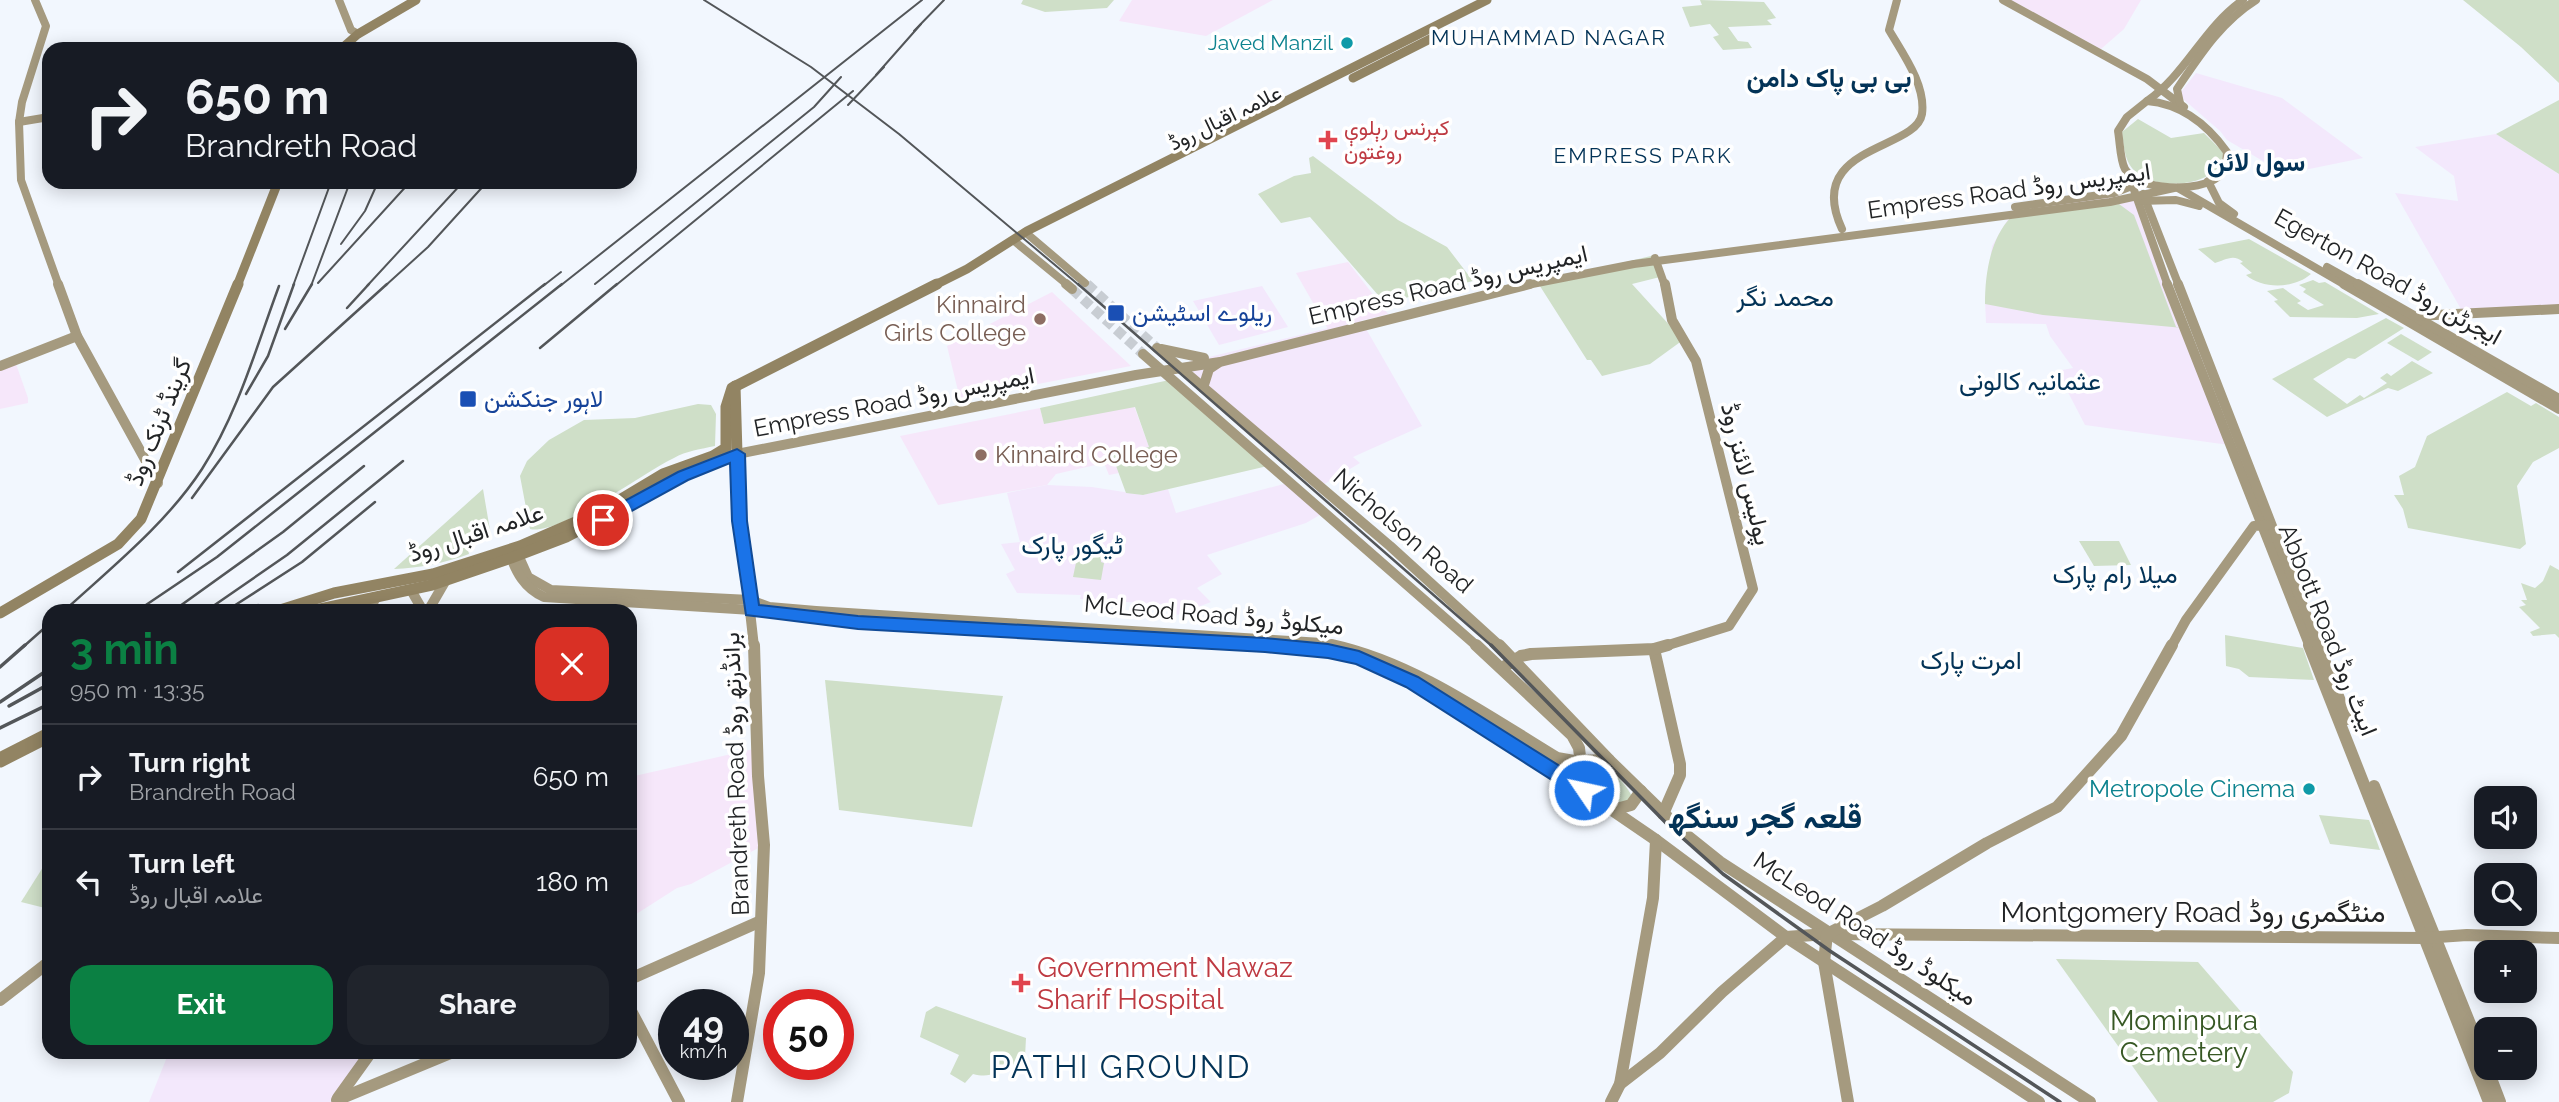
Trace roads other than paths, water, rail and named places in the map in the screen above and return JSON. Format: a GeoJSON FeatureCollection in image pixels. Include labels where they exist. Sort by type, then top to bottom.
{"type":"FeatureCollection","features":[{"type":"Feature","properties":{"kind":"main road"},"geometry":{"type":"LineString","coordinates":[[35,0],[46,26],[22,102],[19,122],[22,180],[77,336],[158,483]]}},
{"type":"Feature","properties":{"kind":"main road"},"geometry":{"type":"LineString","coordinates":[[339,0],[351,30],[358,34]]}},
{"type":"Feature","properties":{"kind":"main road"},"geometry":{"type":"LineString","coordinates":[[349,42],[416,0]]}},
{"type":"Feature","properties":{"kind":"main road","name":"علامہ اقبال روڈ"},"geometry":{"type":"LineString","coordinates":[[344,604],[446,580],[513,553],[603,510],[669,471],[724,451],[727,443],[727,396],[729,390],[735,386],[967,269],[982,265],[1028,235],[1487,0]]}},
{"type":"Feature","properties":{"kind":"main road","name":"علامہ اقبال روڈ"},"geometry":{"type":"LineString","coordinates":[[1028,235],[1397,56],[1501,0]]}},
{"type":"Feature","properties":{"kind":"main road"},"geometry":{"type":"LineString","coordinates":[[1842,229],[1833,214],[1834,187],[1839,177],[1855,159],[1916,128],[1921,122],[1922,97],[1911,66],[1889,30],[1897,0]]}},
{"type":"Feature","properties":{"kind":"main road"},"geometry":{"type":"LineString","coordinates":[[1998,0],[2145,84],[2162,89],[2177,89]]}},
{"type":"Feature","properties":{"kind":"main road"},"geometry":{"type":"LineString","coordinates":[[2003,0],[2162,89],[2180,103],[2227,152],[2228,159],[2223,171],[2199,186],[2176,188],[2144,181],[2128,173],[2121,156],[2118,131],[2121,124],[2162,89],[2217,21],[2243,0]]}},
{"type":"Feature","properties":{"kind":"main road"},"geometry":{"type":"LineString","coordinates":[[2180,103],[2177,89],[2216,34],[2256,0]]}},
{"type":"Feature","properties":{"kind":"main road"},"geometry":{"type":"LineString","coordinates":[[2145,84],[2145,102]]}},
{"type":"Feature","properties":{"kind":"main road"},"geometry":{"type":"LineString","coordinates":[[2145,102],[2168,103],[2191,114]]}},
{"type":"Feature","properties":{"kind":"main road"},"geometry":{"type":"LineString","coordinates":[[19,122],[42,118]]}},
{"type":"Feature","properties":{"kind":"main road","name":"Abbott Road ایبٹ روڈ"},"geometry":{"type":"LineString","coordinates":[[2128,173],[2429,937],[2489,1102]]}},
{"type":"Feature","properties":{"kind":"main road","name":"Egerton Road ایجرٹن روڈ"},"geometry":{"type":"LineString","coordinates":[[2208,181],[2216,199],[2228,211],[2559,409]]}},
{"type":"Feature","properties":{"kind":"main road","name":"Empress Road ایمپریس روڈ"},"geometry":{"type":"LineString","coordinates":[[1179,367],[1204,358],[1533,278],[1842,229],[2099,195],[2132,186]]}},
{"type":"Feature","properties":{"kind":"main road"},"geometry":{"type":"LineString","coordinates":[[2176,188],[2411,319],[2455,313],[2559,309]]}},
{"type":"Feature","properties":{"kind":"main road","name":"Empress Road ایمپریس روڈ"},"geometry":{"type":"LineString","coordinates":[[737,454],[1136,375],[1220,362],[1527,285],[1655,259],[2113,201],[2139,202],[2176,188]]}},
{"type":"Feature","properties":{"kind":"main road","name":"گرینڈ ٹرنک روڈ"},"geometry":{"type":"LineString","coordinates":[[2,609],[81,568],[128,536],[141,519],[158,483],[275,189]]}},
{"type":"Feature","properties":{"kind":"main road"},"geometry":{"type":"LineString","coordinates":[[2113,201],[2186,202],[2212,209]]}},
{"type":"Feature","properties":{"kind":"main road"},"geometry":{"type":"LineString","coordinates":[[1028,235],[1085,283]]}},
{"type":"Feature","properties":{"kind":"main road"},"geometry":{"type":"LineString","coordinates":[[1017,243],[1072,289]]}},
{"type":"Feature","properties":{"kind":"main road","name":"پولیس لائنز روڈ"},"geometry":{"type":"LineString","coordinates":[[1514,660],[1531,654],[1654,649],[1729,626],[1753,589],[1712,435],[1696,360],[1672,320],[1662,272],[1655,259]]}},
{"type":"Feature","properties":{"kind":"main road"},"geometry":{"type":"LineString","coordinates":[[2450,336],[2446,321],[2455,313]]}},
{"type":"Feature","properties":{"kind":"main road","name":"Egerton Road ایجرٹن روڈ"},"geometry":{"type":"LineString","coordinates":[[2411,319],[2450,336],[2559,398]]}},
{"type":"Feature","properties":{"kind":"main road"},"geometry":{"type":"LineString","coordinates":[[0,366],[77,336]]}},
{"type":"Feature","properties":{"kind":"main road","name":"Nicholson Road"},"geometry":{"type":"LineString","coordinates":[[1204,358],[1157,348],[1410,563],[1514,660],[1609,760]]}},
{"type":"Feature","properties":{"kind":"main road","name":"Nicholson Road"},"geometry":{"type":"LineString","coordinates":[[1143,354],[1503,668],[1572,736],[1581,749],[1581,760]]}},
{"type":"Feature","properties":{"kind":"main road"},"geometry":{"type":"LineString","coordinates":[[1203,388],[1209,369],[1220,362]]}},
{"type":"Feature","properties":{"kind":"main road"},"geometry":{"type":"LineString","coordinates":[[735,386],[737,454]]}},
{"type":"Feature","properties":{"kind":"main road","name":"علامہ اقبال روڈ"},"geometry":{"type":"LineString","coordinates":[[296,604],[321,595],[431,574],[566,537],[683,476],[737,454]]}},
{"type":"Feature","properties":{"kind":"main road","name":"Brandreth Road برانڈرتھ روڈ"},"geometry":{"type":"LineString","coordinates":[[737,454],[740,521],[751,605],[759,723],[758,776],[764,845],[760,973],[737,1102]]}},
{"type":"Feature","properties":{"kind":"main road"},"geometry":{"type":"LineString","coordinates":[[1848,1102],[1824,962],[1827,934],[1882,906],[1987,843],[2057,807],[2121,736],[2186,620],[2254,526],[2267,525]]}},
{"type":"Feature","properties":{"kind":"main road","name":"McLeod Road میکلوڈ روڈ"},"geometry":{"type":"LineString","coordinates":[[513,553],[523,582],[533,593],[544,597],[751,605],[832,621],[960,623],[1322,643],[1355,650],[1428,680],[1548,753],[1567,761],[1609,760],[1663,814],[1720,862],[1827,934],[2090,1102]]}},
{"type":"Feature","properties":{"kind":"main road"},"geometry":{"type":"LineString","coordinates":[[431,604],[446,580]]}},
{"type":"Feature","properties":{"kind":"main road"},"geometry":{"type":"LineString","coordinates":[[411,590],[421,604]]}},
{"type":"Feature","properties":{"kind":"main road"},"geometry":{"type":"LineString","coordinates":[[372,604],[376,597]]}},
{"type":"Feature","properties":{"kind":"main road","name":"McLeod Road میکلوڈ روڈ"},"geometry":{"type":"LineString","coordinates":[[960,623],[1265,645],[1328,651],[1359,658],[1412,682],[1584,790],[1786,937],[2039,1102]]}},
{"type":"Feature","properties":{"kind":"main road"},"geometry":{"type":"LineString","coordinates":[[1654,649],[1680,764],[1680,775],[1663,814]]}},
{"type":"Feature","properties":{"kind":"main road"},"geometry":{"type":"LineString","coordinates":[[1503,668],[1514,660]]}},
{"type":"Feature","properties":{"kind":"main road"},"geometry":{"type":"LineString","coordinates":[[0,752],[42,731]]}},
{"type":"Feature","properties":{"kind":"main road"},"geometry":{"type":"LineString","coordinates":[[0,760],[42,739]]}},
{"type":"Feature","properties":{"kind":"main road"},"geometry":{"type":"LineString","coordinates":[[1581,760],[1580,775],[1584,790]]}},
{"type":"Feature","properties":{"kind":"main road"},"geometry":{"type":"LineString","coordinates":[[1613,810],[1631,804],[1641,790]]}},
{"type":"Feature","properties":{"kind":"main road"},"geometry":{"type":"LineString","coordinates":[[1611,1102],[1620,1084],[1653,898],[1656,840]]}},
{"type":"Feature","properties":{"kind":"main road"},"geometry":{"type":"LineString","coordinates":[[637,976],[761,921]]}},
{"type":"Feature","properties":{"kind":"main road","name":"Montgomery Road منٹگمری روڈ"},"geometry":{"type":"LineString","coordinates":[[1786,937],[1827,934],[2559,938]]}},
{"type":"Feature","properties":{"kind":"main road"},"geometry":{"type":"LineString","coordinates":[[1620,1084],[1660,1053],[1722,992],[1786,937]]}},
{"type":"Feature","properties":{"kind":"main road","name":"Abbott Road ایبٹ روڈ"},"geometry":{"type":"LineString","coordinates":[[2429,937],[2474,1038]]}},
{"type":"Feature","properties":{"kind":"main road"},"geometry":{"type":"LineString","coordinates":[[0,1000],[42,967]]}},
{"type":"Feature","properties":{"kind":"main road"},"geometry":{"type":"LineString","coordinates":[[637,1023],[678,1102]]}},
{"type":"Feature","properties":{"kind":"main road"},"geometry":{"type":"LineString","coordinates":[[336,1101],[365,1059]]}},
{"type":"Feature","properties":{"kind":"main road"},"geometry":{"type":"LineString","coordinates":[[336,1101],[436,1059]]}},
{"type":"Feature","properties":{"kind":"main road","name":"Abbott Road ایبٹ روڈ"},"geometry":{"type":"LineString","coordinates":[[2492,1080],[2500,1102]]}},
{"type":"Feature","properties":{"kind":"tunnel"},"geometry":{"type":"LineString","coordinates":[[1085,283],[1088,286]]}},
{"type":"Feature","properties":{"kind":"tunnel"},"geometry":{"type":"LineString","coordinates":[[1087,284],[1157,348]]}},
{"type":"Feature","properties":{"kind":"tunnel"},"geometry":{"type":"LineString","coordinates":[[1072,289],[1143,354]]}},
{"type":"Feature","properties":{"kind":"railway"},"geometry":{"type":"LineString","coordinates":[[704,0],[824,77]]}},
{"type":"Feature","properties":{"kind":"railway"},"geometry":{"type":"LineString","coordinates":[[824,77],[922,0]]}},
{"type":"Feature","properties":{"kind":"railway"},"geometry":{"type":"LineString","coordinates":[[914,31],[944,0]]}},
{"type":"Feature","properties":{"kind":"railway"},"geometry":{"type":"LineString","coordinates":[[876,75],[921,24]]}},
{"type":"Feature","properties":{"kind":"railway"},"geometry":{"type":"LineString","coordinates":[[853,99],[884,67]]}},
{"type":"Feature","properties":{"kind":"railway"},"geometry":{"type":"LineString","coordinates":[[560,286],[824,77]]}},
{"type":"Feature","properties":{"kind":"railway"},"geometry":{"type":"LineString","coordinates":[[824,77],[834,85]]}},
{"type":"Feature","properties":{"kind":"railway"},"geometry":{"type":"LineString","coordinates":[[834,85],[841,77]]}},
{"type":"Feature","properties":{"kind":"railway"},"geometry":{"type":"LineString","coordinates":[[595,284],[814,107],[834,85]]}},
{"type":"Feature","properties":{"kind":"railway"},"geometry":{"type":"LineString","coordinates":[[834,85],[848,95]]}},
{"type":"Feature","properties":{"kind":"railway"},"geometry":{"type":"LineString","coordinates":[[848,95],[853,91]]}},
{"type":"Feature","properties":{"kind":"railway"},"geometry":{"type":"LineString","coordinates":[[615,286],[848,95]]}},
{"type":"Feature","properties":{"kind":"railway"},"geometry":{"type":"LineString","coordinates":[[848,95],[853,99]]}},
{"type":"Feature","properties":{"kind":"railway"},"geometry":{"type":"LineString","coordinates":[[848,105],[853,99]]}},
{"type":"Feature","properties":{"kind":"railway"},"geometry":{"type":"LineString","coordinates":[[853,99],[899,134],[1080,286]]}},
{"type":"Feature","properties":{"kind":"railway"},"geometry":{"type":"LineString","coordinates":[[293,286],[328,189]]}},
{"type":"Feature","properties":{"kind":"railway"},"geometry":{"type":"LineString","coordinates":[[311,285],[347,189]]}},
{"type":"Feature","properties":{"kind":"railway"},"geometry":{"type":"LineString","coordinates":[[341,244],[365,211],[375,189]]}},
{"type":"Feature","properties":{"kind":"railway"},"geometry":{"type":"LineString","coordinates":[[318,283],[404,189]]}},
{"type":"Feature","properties":{"kind":"railway"},"geometry":{"type":"LineString","coordinates":[[367,286],[457,189]]}},
{"type":"Feature","properties":{"kind":"railway"},"geometry":{"type":"LineString","coordinates":[[385,286],[428,247],[481,189]]}},
{"type":"Feature","properties":{"kind":"railway"},"geometry":{"type":"LineString","coordinates":[[543,286],[561,272]]}},
{"type":"Feature","properties":{"kind":"railway"},"geometry":{"type":"LineString","coordinates":[[246,394],[268,356],[294,284]]}},
{"type":"Feature","properties":{"kind":"railway"},"geometry":{"type":"LineString","coordinates":[[347,308],[369,284]]}},
{"type":"Feature","properties":{"kind":"railway"},"geometry":{"type":"LineString","coordinates":[[192,498],[273,387],[387,284]]}},
{"type":"Feature","properties":{"kind":"railway"},"geometry":{"type":"LineString","coordinates":[[178,572],[545,284]]}},
{"type":"Feature","properties":{"kind":"railway"},"geometry":{"type":"LineString","coordinates":[[147,604],[217,557],[562,284]]}},
{"type":"Feature","properties":{"kind":"railway"},"geometry":{"type":"LineString","coordinates":[[540,348],[617,284]]}},
{"type":"Feature","properties":{"kind":"railway"},"geometry":{"type":"LineString","coordinates":[[1078,284],[1493,647]]}},
{"type":"Feature","properties":{"kind":"railway"},"geometry":{"type":"LineString","coordinates":[[285,329],[311,285]]}},
{"type":"Feature","properties":{"kind":"railway"},"geometry":{"type":"LineString","coordinates":[[72,604],[155,526],[202,469],[236,403],[279,286]]}},
{"type":"Feature","properties":{"kind":"railway"},"geometry":{"type":"LineString","coordinates":[[216,604],[287,555],[403,461]]}},
{"type":"Feature","properties":{"kind":"railway"},"geometry":{"type":"LineString","coordinates":[[183,604],[283,532],[364,466]]}},
{"type":"Feature","properties":{"kind":"railway"},"geometry":{"type":"LineString","coordinates":[[237,604],[302,562],[375,502]]}},
{"type":"Feature","properties":{"kind":"railway"},"geometry":{"type":"LineString","coordinates":[[23,647],[42,630]]}},
{"type":"Feature","properties":{"kind":"railway"},"geometry":{"type":"LineString","coordinates":[[0,667],[25,645]]}},
{"type":"Feature","properties":{"kind":"railway"},"geometry":{"type":"LineString","coordinates":[[1493,647],[1668,825],[1723,874],[1830,951],[2060,1102]]}},
{"type":"Feature","properties":{"kind":"railway"},"geometry":{"type":"LineString","coordinates":[[0,702],[42,674]]}},
{"type":"Feature","properties":{"kind":"railway"},"geometry":{"type":"LineString","coordinates":[[9,706],[42,688]]}},
{"type":"Feature","properties":{"kind":"railway"},"geometry":{"type":"LineString","coordinates":[[0,728],[42,707]]}},
{"type":"Feature","properties":{"kind":"place","name":"Javed Manzil"},"geometry":{"type":"Point","coordinates":[1347,43]}},
{"type":"Feature","properties":{"kind":"place","name":"کېرنس رېلوې روغتون"},"geometry":{"type":"Point","coordinates":[1328,140]}},
{"type":"Feature","properties":{"kind":"place","name":"ریلوے اسٹیشن"},"geometry":{"type":"Point","coordinates":[1116,313]}},
{"type":"Feature","properties":{"kind":"place","name":"Kinnaird Girls College"},"geometry":{"type":"Point","coordinates":[1040,319]}},
{"type":"Feature","properties":{"kind":"place","name":"لاہور جنکشن"},"geometry":{"type":"Point","coordinates":[468,399]}},
{"type":"Feature","properties":{"kind":"place","name":"Kinnaird College"},"geometry":{"type":"Point","coordinates":[981,455]}},
{"type":"Feature","properties":{"kind":"place","name":"Metropole Cinema"},"geometry":{"type":"Point","coordinates":[2309,789]}},
{"type":"Feature","properties":{"kind":"place","name":"Government Nawaz Sharif Hospital"},"geometry":{"type":"Point","coordinates":[1021,983]}},
{"type":"Feature","properties":{"kind":"district","name":"MUHAMMAD NAGAR"},"geometry":{"type":"Point","coordinates":[1549,38]}},
{"type":"Feature","properties":{"kind":"district","name":"بی بی پاک دامن"},"geometry":{"type":"Point","coordinates":[1829,78]}},
{"type":"Feature","properties":{"kind":"district","name":"EMPRESS PARK"},"geometry":{"type":"Point","coordinates":[1643,156]}},
{"type":"Feature","properties":{"kind":"district","name":"سول لائن"},"geometry":{"type":"Point","coordinates":[2256,162]}},
{"type":"Feature","properties":{"kind":"district","name":"محمد نگر"},"geometry":{"type":"Point","coordinates":[1785,297]}},
{"type":"Feature","properties":{"kind":"district","name":"عثمانیہ کالونی"},"geometry":{"type":"Point","coordinates":[2030,381]}},
{"type":"Feature","properties":{"kind":"district","name":"ٹیگور پارک"},"geometry":{"type":"Point","coordinates":[1072,545]}},
{"type":"Feature","properties":{"kind":"district","name":"میلا رام پارک"},"geometry":{"type":"Point","coordinates":[2115,574]}},
{"type":"Feature","properties":{"kind":"district","name":"امرت پارک"},"geometry":{"type":"Point","coordinates":[1971,660]}},
{"type":"Feature","properties":{"kind":"district","name":"قلعہ گجر سنگھ"},"geometry":{"type":"Point","coordinates":[1765,817]}},
{"type":"Feature","properties":{"kind":"district","name":"PATHI GROUND"},"geometry":{"type":"Point","coordinates":[1121,1067]}},
{"type":"Feature","properties":{"kind":"park label","name":"Mominpura Cemetery"},"geometry":{"type":"Point","coordinates":[2184,1036]}}]}
